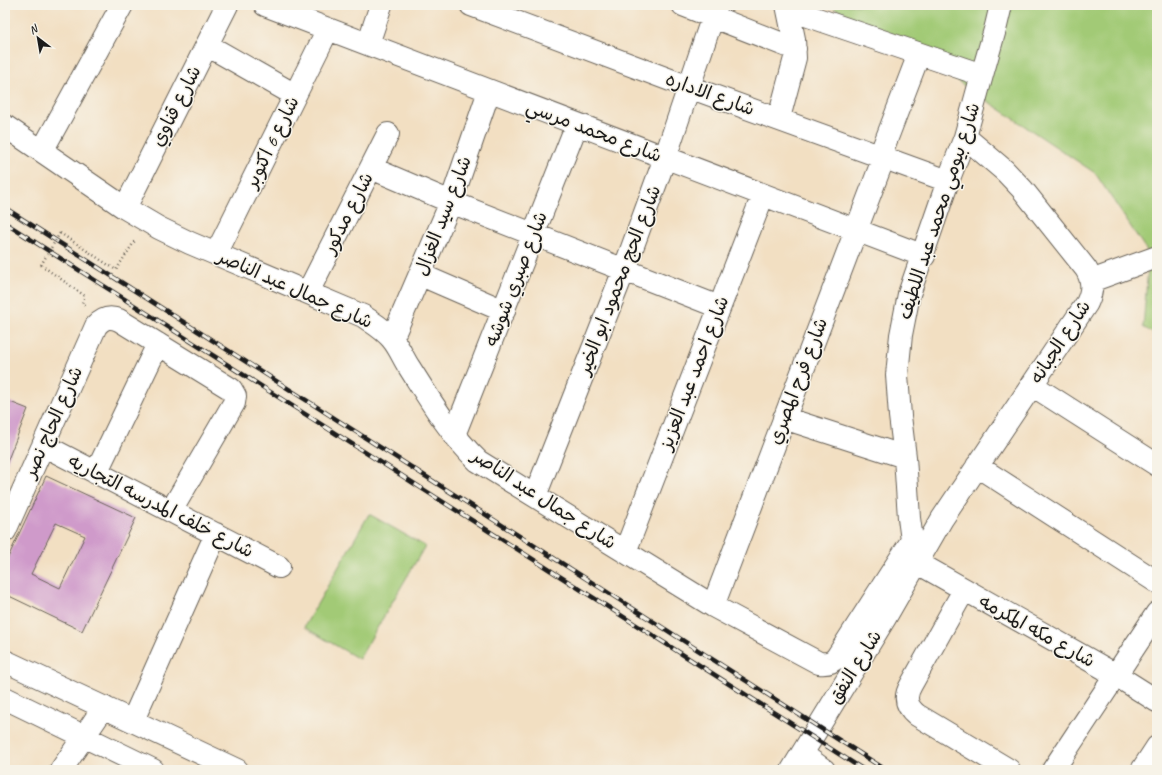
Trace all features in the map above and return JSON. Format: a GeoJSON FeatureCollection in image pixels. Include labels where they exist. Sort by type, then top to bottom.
{"type":"FeatureCollection","features":[{"type":"Feature","properties":{"kind":"street"},"geometry":{"type":"LineString","coordinates":[[42,151],[122,5]]}},
{"type":"Feature","properties":{"kind":"street","name":"شارع قناوي"},"geometry":{"type":"LineString","coordinates":[[125,208],[227,5]]}},
{"type":"Feature","properties":{"kind":"street","name":"شارع محمد مرسي"},"geometry":{"type":"LineString","coordinates":[[264,5],[288,9],[328,29],[924,256]]}},
{"type":"Feature","properties":{"kind":"street"},"geometry":{"type":"LineString","coordinates":[[368,44],[381,5]]}},
{"type":"Feature","properties":{"kind":"street","name":"شارع الاداره"},"geometry":{"type":"LineString","coordinates":[[471,5],[689,87],[779,118],[948,181]]}},
{"type":"Feature","properties":{"kind":"street"},"geometry":{"type":"LineString","coordinates":[[683,5],[795,49]]}},
{"type":"Feature","properties":{"kind":"street","name":"شارع بيومي محمد عبد اللطيف"},"geometry":{"type":"LineString","coordinates":[[916,562],[911,542],[908,518],[905,457],[897,375],[901,335],[909,294],[924,256],[948,181],[965,137],[1001,5]]}},
{"type":"Feature","properties":{"kind":"street"},"geometry":{"type":"LineString","coordinates":[[787,7],[982,75]]}},
{"type":"Feature","properties":{"kind":"street"},"geometry":{"type":"LineString","coordinates":[[779,118],[793,68],[795,49],[787,7]]}},
{"type":"Feature","properties":{"kind":"street","name":"شارع الحج محمود ابو الخير"},"geometry":{"type":"LineString","coordinates":[[535,496],[624,270],[666,158],[713,16]]}},
{"type":"Feature","properties":{"kind":"street","name":"شارع 6 اكتوبر"},"geometry":{"type":"LineString","coordinates":[[216,254],[328,29]]}},
{"type":"Feature","properties":{"kind":"street"},"geometry":{"type":"LineString","coordinates":[[207,45],[295,95]]}},
{"type":"Feature","properties":{"kind":"street","name":"شارع فرح المصري"},"geometry":{"type":"LineString","coordinates":[[713,606],[856,230],[919,54]]}},
{"type":"Feature","properties":{"kind":"street","name":"شارع سيد الغزال"},"geometry":{"type":"LineString","coordinates":[[392,339],[421,275],[451,202],[489,91]]}},
{"type":"Feature","properties":{"kind":"street","name":"شارع صبري شوشه"},"geometry":{"type":"LineString","coordinates":[[454,435],[577,124]]}},
{"type":"Feature","properties":{"kind":"street","name":"شارع جمال عبد الناصر"},"geometry":{"type":"LineString","coordinates":[[5,126],[125,208],[148,221],[190,243],[363,316],[379,326],[392,339],[408,366],[454,435],[465,449],[478,461],[713,606],[819,663],[826,664],[833,662],[837,657],[911,542]]}},
{"type":"Feature","properties":{"kind":"street","name":"شارع مدكور"},"geometry":{"type":"LineString","coordinates":[[308,292],[388,134]]}},
{"type":"Feature","properties":{"kind":"street","name":"شارع الجبانه"},"geometry":{"type":"LineString","coordinates":[[916,562],[942,519],[1087,303],[1091,294],[1091,281],[1086,268],[1023,190],[1005,171],[965,137]]}},
{"type":"Feature","properties":{"kind":"street"},"geometry":{"type":"LineString","coordinates":[[371,168],[451,202],[719,307]]}},
{"type":"Feature","properties":{"kind":"street","name":"شارع احمد عبد العزيز"},"geometry":{"type":"LineString","coordinates":[[625,552],[763,195]]}},
{"type":"Feature","properties":{"kind":"street"},"geometry":{"type":"LineString","coordinates":[[1091,281],[1157,256]]}},
{"type":"Feature","properties":{"kind":"street"},"geometry":{"type":"LineString","coordinates":[[421,275],[504,310]]}},
{"type":"Feature","properties":{"kind":"street"},"geometry":{"type":"LineString","coordinates":[[99,314],[119,320],[231,389],[235,396],[234,403],[171,511]]}},
{"type":"Feature","properties":{"kind":"street","name":"شارع الحاج نصر"},"geometry":{"type":"LineString","coordinates":[[5,531],[96,326],[100,321],[99,314]]}},
{"type":"Feature","properties":{"kind":"street"},"geometry":{"type":"LineString","coordinates":[[96,473],[158,344]]}},
{"type":"Feature","properties":{"kind":"street"},"geometry":{"type":"LineString","coordinates":[[1032,385],[1157,465]]}},
{"type":"Feature","properties":{"kind":"street"},"geometry":{"type":"LineString","coordinates":[[784,418],[905,457]]}},
{"type":"Feature","properties":{"kind":"street","name":"شارع خلف المدرسه التجاريه"},"geometry":{"type":"LineString","coordinates":[[43,445],[279,567]]}},
{"type":"Feature","properties":{"kind":"street"},"geometry":{"type":"LineString","coordinates":[[977,466],[1157,582]]}},
{"type":"Feature","properties":{"kind":"street"},"geometry":{"type":"LineString","coordinates":[[133,720],[216,534]]}},
{"type":"Feature","properties":{"kind":"street","name":"شارع مكه المكرمه"},"geometry":{"type":"LineString","coordinates":[[916,562],[1116,675],[1157,701]]}},
{"type":"Feature","properties":{"kind":"street","name":"شارع النفق"},"geometry":{"type":"LineString","coordinates":[[797,762],[916,562]]}},
{"type":"Feature","properties":{"kind":"street"},"geometry":{"type":"LineString","coordinates":[[964,590],[907,692],[907,702],[910,710],[917,715],[1009,770]]}},
{"type":"Feature","properties":{"kind":"street"},"geometry":{"type":"LineString","coordinates":[[1053,770],[1157,613]]}},
{"type":"Feature","properties":{"kind":"street"},"geometry":{"type":"LineString","coordinates":[[5,661],[237,770]]}},
{"type":"Feature","properties":{"kind":"street"},"geometry":{"type":"LineString","coordinates":[[5,698],[153,770]]}},
{"type":"Feature","properties":{"kind":"street"},"geometry":{"type":"LineString","coordinates":[[61,770],[104,707]]}},
{"type":"Feature","properties":{"kind":"street"},"geometry":{"type":"LineString","coordinates":[[1142,770],[1157,747]]}},
{"type":"Feature","properties":{"kind":"street"},"geometry":{"type":"LineString","coordinates":[[797,762],[824,770]]}},
{"type":"Feature","properties":{"kind":"path"},"geometry":{"type":"LineString","coordinates":[[99,314],[82,303],[85,296],[41,265],[60,233],[116,270],[148,221]]}},
{"type":"Feature","properties":{"kind":"green space"},"geometry":{"type":"Polygon","coordinates":[[[829,5],[1157,5],[1157,336],[1143,327],[1149,254],[1095,173],[953,78],[829,5]]]}},
{"type":"Feature","properties":{"kind":"green space"},"geometry":{"type":"Polygon","coordinates":[[[369,514],[425,546],[359,659],[304,627],[369,514]]]}},
{"type":"Feature","properties":{"kind":"building"},"geometry":{"type":"Polygon","coordinates":[[[5,400],[28,409],[5,467],[5,400]]]}},
{"type":"Feature","properties":{"kind":"building"},"geometry":{"type":"Polygon","coordinates":[[[46,476],[136,518],[82,631],[5,594],[5,564],[46,476]],[[56,523],[31,574],[60,588],[85,536],[56,523]]]}},
{"type":"Feature","properties":{"kind":"railway"},"geometry":{"type":"LineString","coordinates":[[5,208],[886,770]]}},
{"type":"Feature","properties":{"kind":"railway"},"geometry":{"type":"LineString","coordinates":[[5,223],[864,770]]}}]}
